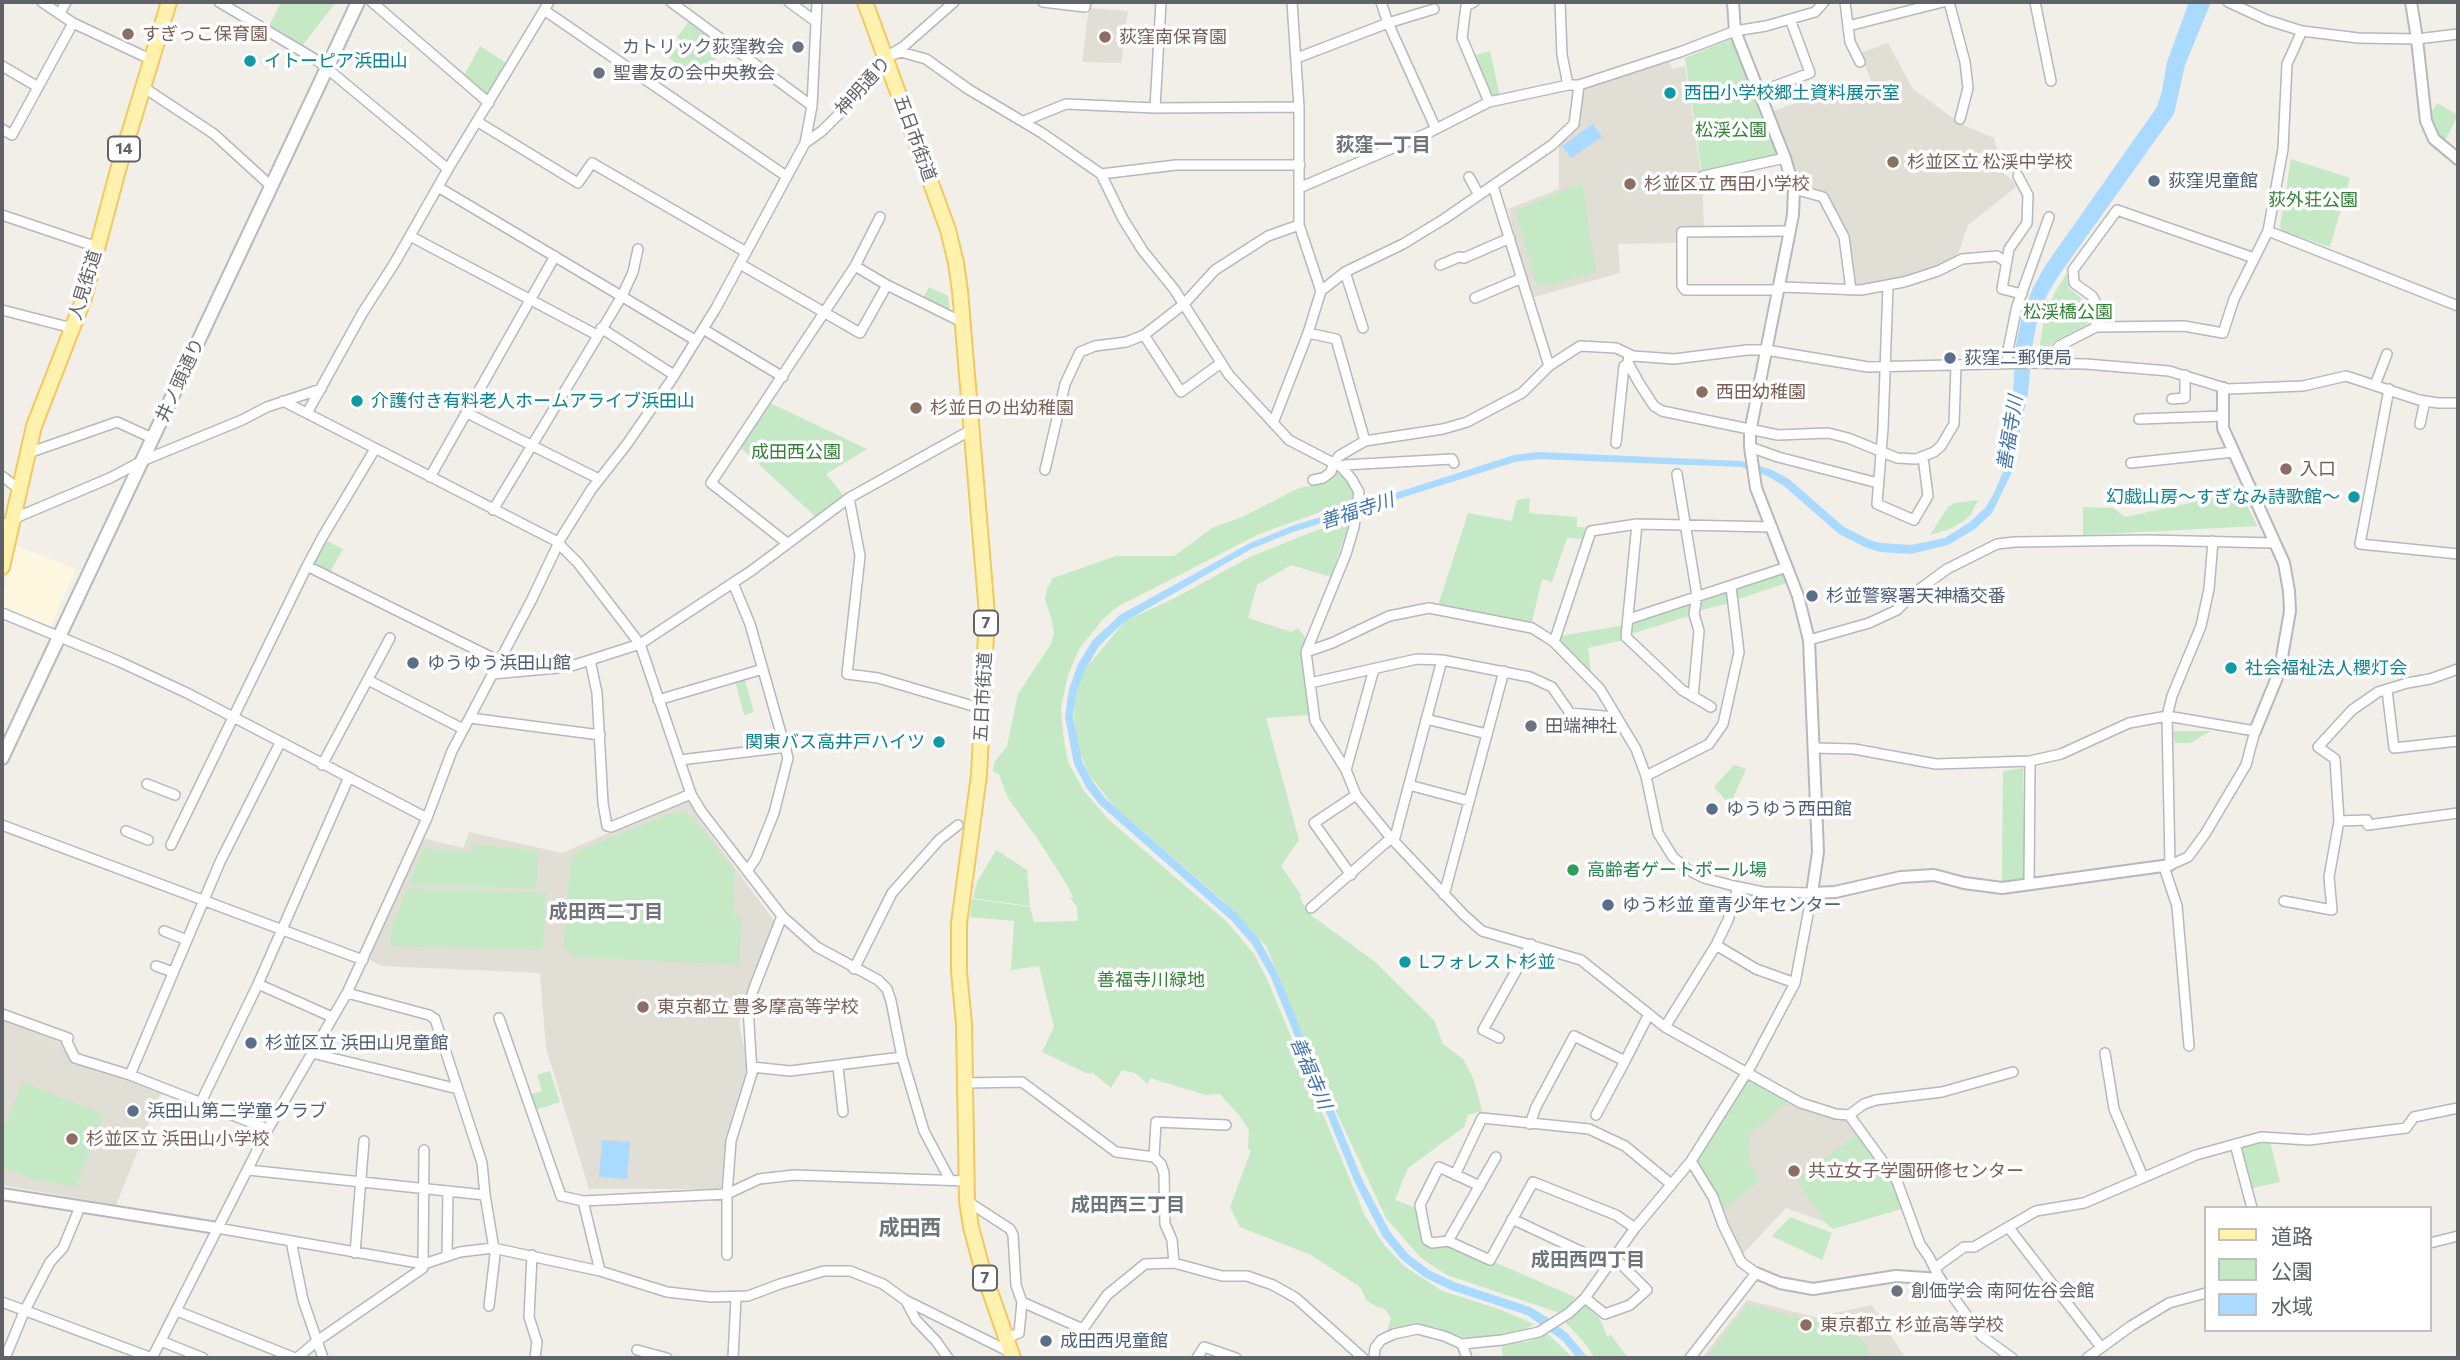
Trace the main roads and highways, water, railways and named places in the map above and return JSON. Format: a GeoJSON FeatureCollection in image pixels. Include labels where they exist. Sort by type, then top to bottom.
{"type":"FeatureCollection","features":[{"type":"Feature","properties":{"kind":"main road","name":"人見街道"},"geometry":{"type":"LineString","coordinates":[[2,567],[7,523],[19,489],[34,426],[84,298],[169,2]]}},
{"type":"Feature","properties":{"kind":"main road","name":"井ノ頭通り"},"geometry":{"type":"LineString","coordinates":[[2,758],[358,2]]}},
{"type":"Feature","properties":{"kind":"main road","name":"五日市街道"},"geometry":{"type":"LineString","coordinates":[[865,2],[948,230],[956,263],[986,614],[978,788],[959,923],[959,972],[966,1083],[967,1201],[982,1268],[1006,1338],[1016,1356]]}},
{"type":"Feature","properties":{"kind":"water","name":"善福寺川"},"geometry":{"type":"Polygon","coordinates":[[[2189,2],[2211,2],[2185,65],[2174,114],[2047,295],[2037,321],[2028,393],[2011,474],[1992,513],[1975,529],[1948,545],[1911,554],[1880,552],[1839,534],[1784,486],[1767,476],[1741,467],[1538,459],[1515,462],[1293,532],[1253,548],[1124,622],[1099,646],[1086,668],[1077,691],[1073,717],[1082,761],[1093,782],[1105,798],[1237,914],[1259,939],[1277,972],[1362,1179],[1390,1232],[1408,1254],[1429,1270],[1454,1282],[1530,1307],[1547,1317],[1568,1334],[1588,1358],[1577,1358],[1562,1340],[1527,1315],[1451,1290],[1424,1277],[1402,1260],[1383,1237],[1355,1183],[1270,975],[1252,944],[1231,920],[1099,804],[1086,787],[1074,764],[1065,717],[1069,689],[1078,664],[1092,641],[1120,615],[1250,543],[1292,526],[1514,455],[1538,452],[1741,461],[1770,469],[1789,479],[1844,527],[1870,540],[1911,545],[1945,538],[1970,522],[1985,508],[1993,495],[2003,472],[2011,426],[2016,345],[2022,316],[2033,288],[2045,266],[2157,107],[2167,62],[2189,2]]]}},
{"type":"Feature","properties":{"kind":"water"},"geometry":{"type":"Polygon","coordinates":[[[1593,124],[1602,137],[1571,158],[1562,146],[1593,124]]]}},
{"type":"Feature","properties":{"kind":"water"},"geometry":{"type":"Polygon","coordinates":[[[602,1140],[630,1142],[627,1179],[599,1177],[602,1140]]]}},
{"type":"Feature","properties":{"kind":"place","name":"すぎっこ保育園"},"geometry":{"type":"Point","coordinates":[128,34]}},
{"type":"Feature","properties":{"kind":"place","name":"荻窪南保育園"},"geometry":{"type":"Point","coordinates":[1105,37]}},
{"type":"Feature","properties":{"kind":"place","name":"カトリック荻窪教会"},"geometry":{"type":"Point","coordinates":[798,47]}},
{"type":"Feature","properties":{"kind":"place","name":"イトーピア浜田山"},"geometry":{"type":"Point","coordinates":[250,61]}},
{"type":"Feature","properties":{"kind":"place","name":"聖書友の会中央教会"},"geometry":{"type":"Point","coordinates":[599,73]}},
{"type":"Feature","properties":{"kind":"place","name":"西田小学校郷土資料展示室"},"geometry":{"type":"Point","coordinates":[1670,93]}},
{"type":"Feature","properties":{"kind":"place","name":"杉並区立 松渓中学校"},"geometry":{"type":"Point","coordinates":[1893,162]}},
{"type":"Feature","properties":{"kind":"place","name":"荻窪児童館"},"geometry":{"type":"Point","coordinates":[2154,181]}},
{"type":"Feature","properties":{"kind":"place","name":"杉並区立 西田小学校"},"geometry":{"type":"Point","coordinates":[1630,184]}},
{"type":"Feature","properties":{"kind":"place","name":"荻窪二郵便局"},"geometry":{"type":"Point","coordinates":[1950,358]}},
{"type":"Feature","properties":{"kind":"place","name":"西田幼稚園"},"geometry":{"type":"Point","coordinates":[1702,392]}},
{"type":"Feature","properties":{"kind":"place","name":"介護付き有料老人ホームアライブ浜田山"},"geometry":{"type":"Point","coordinates":[357,401]}},
{"type":"Feature","properties":{"kind":"place","name":"杉並日の出幼稚園"},"geometry":{"type":"Point","coordinates":[916,408]}},
{"type":"Feature","properties":{"kind":"place","name":"入口"},"geometry":{"type":"Point","coordinates":[2286,469]}},
{"type":"Feature","properties":{"kind":"place","name":"幻戯山房～すぎなみ詩歌館～"},"geometry":{"type":"Point","coordinates":[2354,497]}},
{"type":"Feature","properties":{"kind":"place","name":"杉並警察署天神橋交番"},"geometry":{"type":"Point","coordinates":[1812,596]}},
{"type":"Feature","properties":{"kind":"place","name":"ゆうゆう浜田山館"},"geometry":{"type":"Point","coordinates":[413,663]}},
{"type":"Feature","properties":{"kind":"place","name":"社会福祉法人櫻灯会"},"geometry":{"type":"Point","coordinates":[2231,668]}},
{"type":"Feature","properties":{"kind":"place","name":"田端神社"},"geometry":{"type":"Point","coordinates":[1531,726]}},
{"type":"Feature","properties":{"kind":"place","name":"関東バス高井戸ハイツ"},"geometry":{"type":"Point","coordinates":[939,742]}},
{"type":"Feature","properties":{"kind":"place","name":"ゆうゆう西田館"},"geometry":{"type":"Point","coordinates":[1712,809]}},
{"type":"Feature","properties":{"kind":"place","name":"高齢者ゲートボール場"},"geometry":{"type":"Point","coordinates":[1573,870]}},
{"type":"Feature","properties":{"kind":"place","name":"ゆう杉並 童青少年センター"},"geometry":{"type":"Point","coordinates":[1608,905]}},
{"type":"Feature","properties":{"kind":"place","name":"Lフォレスト杉並"},"geometry":{"type":"Point","coordinates":[1405,962]}},
{"type":"Feature","properties":{"kind":"place","name":"東京都立 豊多摩高等学校"},"geometry":{"type":"Point","coordinates":[643,1007]}},
{"type":"Feature","properties":{"kind":"place","name":"杉並区立 浜田山児童館"},"geometry":{"type":"Point","coordinates":[251,1043]}},
{"type":"Feature","properties":{"kind":"place","name":"浜田山第二学童クラブ"},"geometry":{"type":"Point","coordinates":[133,1111]}},
{"type":"Feature","properties":{"kind":"place","name":"杉並区立 浜田山小学校"},"geometry":{"type":"Point","coordinates":[72,1139]}},
{"type":"Feature","properties":{"kind":"place","name":"共立女子学園研修センター"},"geometry":{"type":"Point","coordinates":[1794,1171]}},
{"type":"Feature","properties":{"kind":"place","name":"創価学会 南阿佐谷会館"},"geometry":{"type":"Point","coordinates":[1897,1291]}},
{"type":"Feature","properties":{"kind":"place","name":"東京都立 杉並高等学校"},"geometry":{"type":"Point","coordinates":[1806,1325]}},
{"type":"Feature","properties":{"kind":"place","name":"成田西児童館"},"geometry":{"type":"Point","coordinates":[1046,1341]}},
{"type":"Feature","properties":{"kind":"district","name":"荻窪一丁目"},"geometry":{"type":"Point","coordinates":[1383,145]}},
{"type":"Feature","properties":{"kind":"district","name":"成田西二丁目"},"geometry":{"type":"Point","coordinates":[606,912]}},
{"type":"Feature","properties":{"kind":"district","name":"成田西三丁目"},"geometry":{"type":"Point","coordinates":[1128,1205]}},
{"type":"Feature","properties":{"kind":"district","name":"成田西"},"geometry":{"type":"Point","coordinates":[910,1228]}},
{"type":"Feature","properties":{"kind":"district","name":"成田西四丁目"},"geometry":{"type":"Point","coordinates":[1588,1260]}},
{"type":"Feature","properties":{"kind":"park label","name":"松渓公園"},"geometry":{"type":"Point","coordinates":[1731,130]}},
{"type":"Feature","properties":{"kind":"park label","name":"荻外荘公園"},"geometry":{"type":"Point","coordinates":[2313,200]}},
{"type":"Feature","properties":{"kind":"park label","name":"松渓橋公園"},"geometry":{"type":"Point","coordinates":[2068,312]}},
{"type":"Feature","properties":{"kind":"park label","name":"成田西公園"},"geometry":{"type":"Point","coordinates":[796,452]}},
{"type":"Feature","properties":{"kind":"park label","name":"善福寺川緑地"},"geometry":{"type":"Point","coordinates":[1151,980]}}]}
